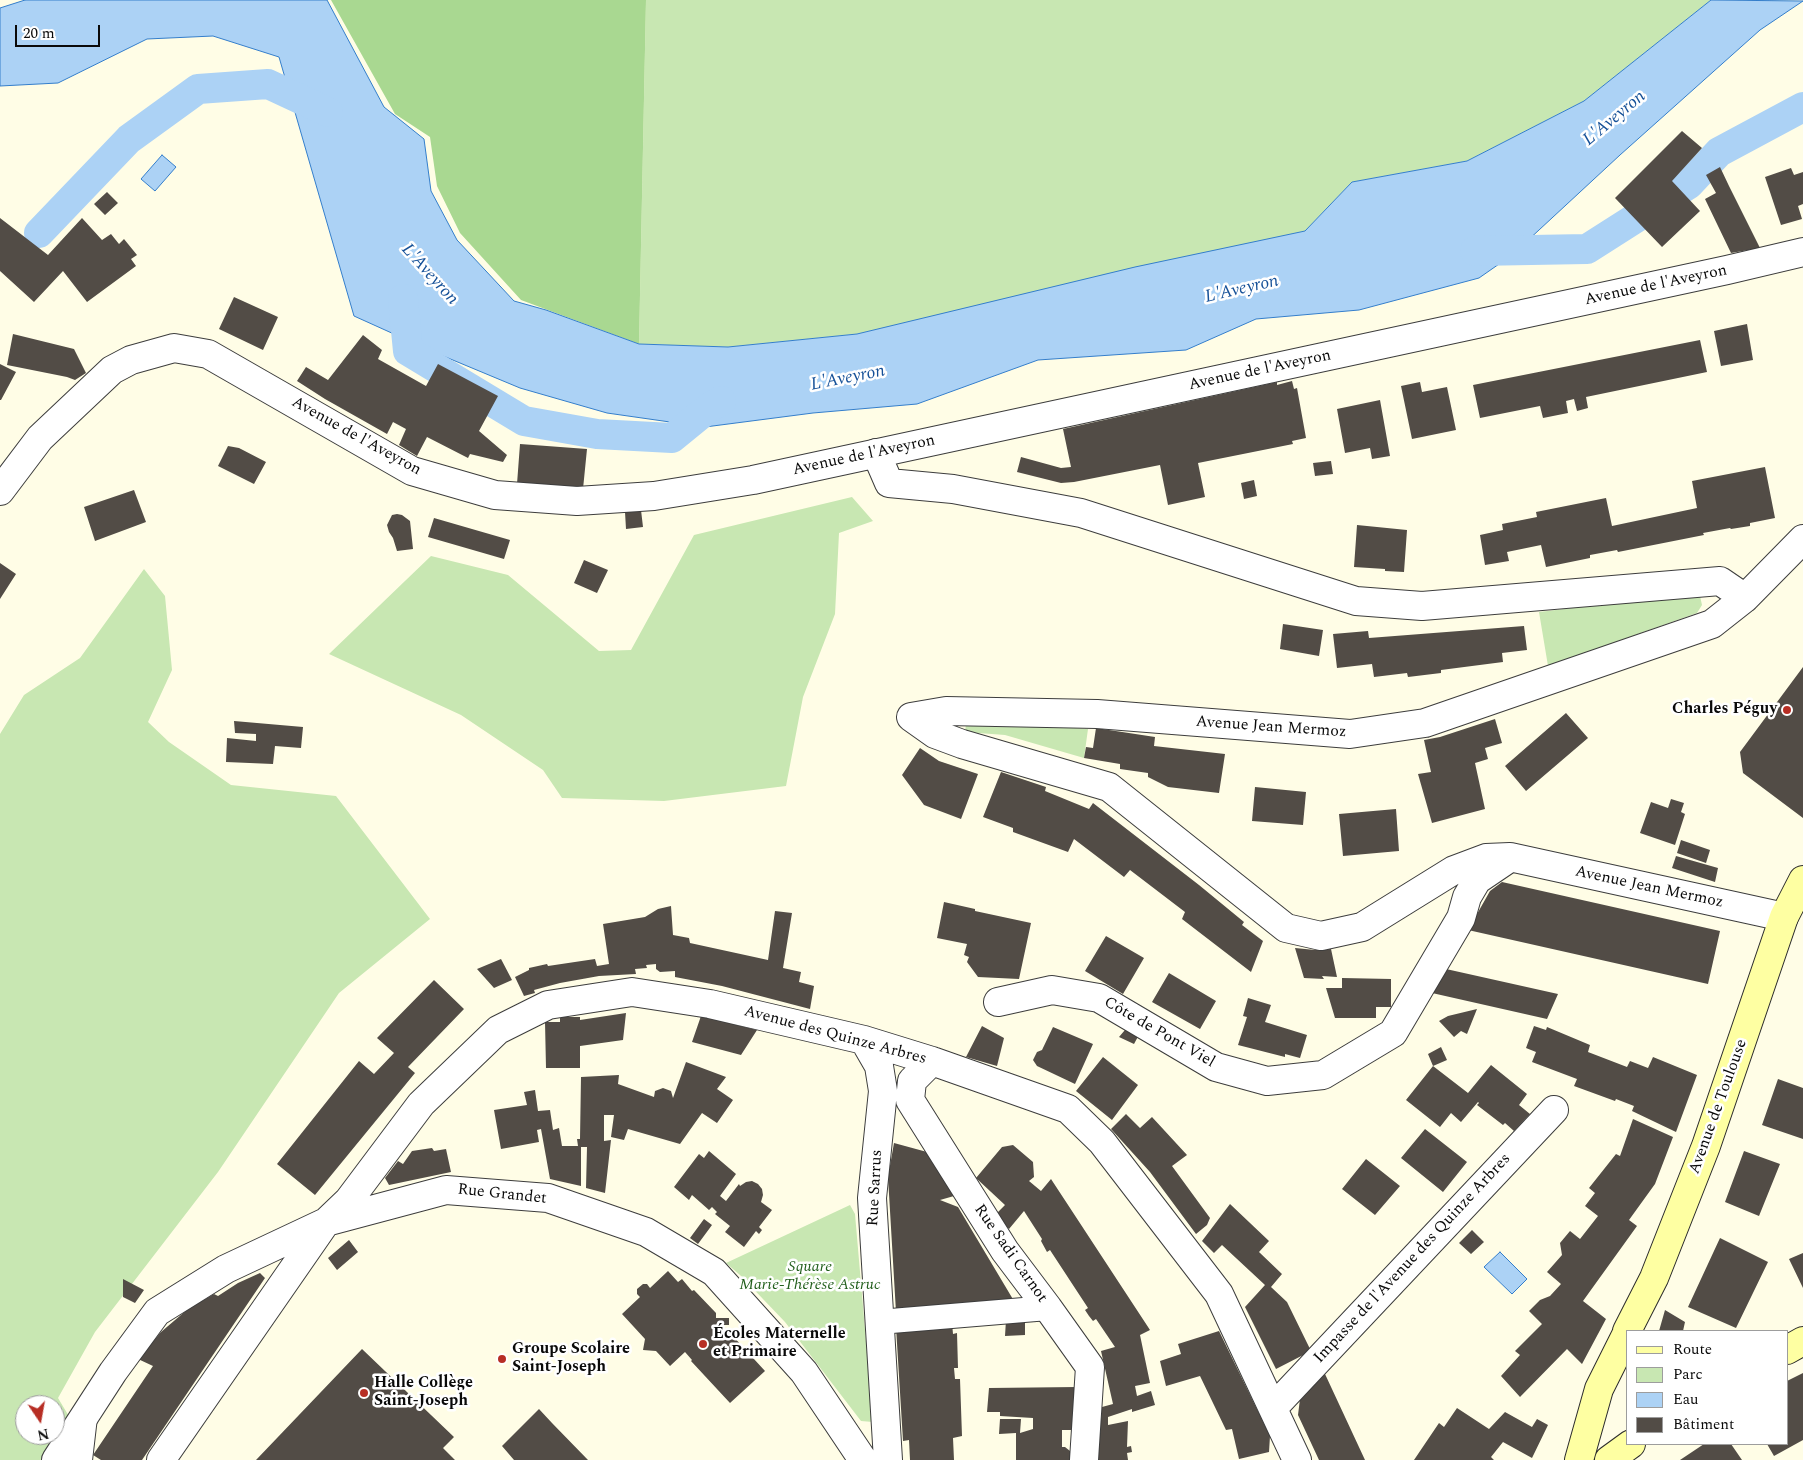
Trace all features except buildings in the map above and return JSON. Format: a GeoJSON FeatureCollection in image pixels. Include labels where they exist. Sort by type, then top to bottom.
{"type":"FeatureCollection","features":[{"type":"Feature","properties":{"kind":"main road","name":"Avenue de Toulouse"},"geometry":{"type":"LineString","coordinates":[[1628,1330],[1654,1278],[1706,1146],[1784,918],[1803,880]]}},
{"type":"Feature","properties":{"kind":"main road","name":"Avenue de Toulouse"},"geometry":{"type":"LineString","coordinates":[[1579,1460],[1599,1389],[1626,1334]]}},
{"type":"Feature","properties":{"kind":"main road"},"geometry":{"type":"LineString","coordinates":[[1788,1349],[1803,1341]]}},
{"type":"Feature","properties":{"kind":"main road"},"geometry":{"type":"LineString","coordinates":[[1609,1460],[1630,1445]]}},
{"type":"Feature","properties":{"kind":"street","name":"Avenue de l'Aveyron"},"geometry":{"type":"LineString","coordinates":[[0,491],[40,438],[112,370],[131,360],[174,348],[208,354],[412,471],[495,495],[577,501],[654,496],[753,480],[1709,274],[1803,252]]}},
{"type":"Feature","properties":{"kind":"street"},"geometry":{"type":"LineString","coordinates":[[876,453],[890,483],[953,489],[1081,513],[1356,601],[1422,606],[1720,581],[1746,598],[1803,539]]}},
{"type":"Feature","properties":{"kind":"street","name":"Avenue Jean Mermoz"},"geometry":{"type":"LineString","coordinates":[[1746,598],[1712,624],[1426,723],[1350,734],[1098,714],[946,711],[917,714],[911,717],[935,734],[962,744],[1109,787],[1286,928],[1322,936],[1362,927],[1454,870],[1486,858],[1510,857],[1784,918]]}},
{"type":"Feature","properties":{"kind":"street","name":"Côte de Pont Viel"},"geometry":{"type":"LineString","coordinates":[[998,1002],[1052,990],[1099,998],[1216,1067],[1267,1082],[1323,1075],[1393,1034],[1461,918],[1467,896],[1477,880],[1510,857]]}},
{"type":"Feature","properties":{"kind":"street","name":"Avenue des Quinze Arbres"},"geometry":{"type":"LineString","coordinates":[[326,1222],[349,1200],[421,1104],[498,1030],[548,1005],[632,992],[710,1004],[864,1040],[932,1061],[1068,1109],[1102,1142],[1219,1294],[1297,1460]]}},
{"type":"Feature","properties":{"kind":"street","name":"Rue Sarrus"},"geometry":{"type":"LineString","coordinates":[[864,1040],[879,1066],[883,1091],[872,1198],[888,1460]]}},
{"type":"Feature","properties":{"kind":"street"},"geometry":{"type":"LineString","coordinates":[[881,1113],[888,1099],[904,1096],[910,1100],[912,1081],[932,1061]]}},
{"type":"Feature","properties":{"kind":"street","name":"Rue Sadi Carnot"},"geometry":{"type":"LineString","coordinates":[[910,1100],[1005,1251],[1090,1367],[1084,1460]]}},
{"type":"Feature","properties":{"kind":"street","name":"Impasse de l'Avenue des Quinze Arbres"},"geometry":{"type":"LineString","coordinates":[[1273,1408],[1554,1110]]}},
{"type":"Feature","properties":{"kind":"street","name":"Rue Grandet"},"geometry":{"type":"LineString","coordinates":[[326,1222],[446,1190],[548,1198],[646,1232],[714,1272],[804,1372],[863,1460]]}},
{"type":"Feature","properties":{"kind":"street"},"geometry":{"type":"LineString","coordinates":[[160,1460],[293,1248],[326,1222]]}},
{"type":"Feature","properties":{"kind":"street"},"geometry":{"type":"LineString","coordinates":[[56,1460],[113,1372],[157,1312],[226,1269],[293,1248]]}},
{"type":"Feature","properties":{"kind":"street"},"geometry":{"type":"LineString","coordinates":[[879,1322],[1048,1308]]}},
{"type":"Feature","properties":{"kind":"street"},"geometry":{"type":"LineString","coordinates":[[80,1460],[85,1417]]}},
{"type":"Feature","properties":{"kind":"green space"},"geometry":{"type":"Polygon","coordinates":[[[331,0],[646,0],[639,344],[521,300],[460,233],[437,186],[430,137],[395,114],[331,0]]]}},
{"type":"Feature","properties":{"kind":"green space"},"geometry":{"type":"Polygon","coordinates":[[[646,0],[1711,0],[1584,101],[1467,161],[1352,182],[1305,231],[857,334],[728,347],[639,344],[646,0]]]}},
{"type":"Feature","properties":{"kind":"green space"},"geometry":{"type":"Polygon","coordinates":[[[852,497],[873,521],[839,533],[835,614],[803,697],[786,786],[664,801],[562,798],[543,770],[461,715],[329,654],[431,556],[508,575],[599,651],[631,650],[694,535],[852,497]]]}},
{"type":"Feature","properties":{"kind":"green space"},"geometry":{"type":"Polygon","coordinates":[[[144,569],[165,596],[172,670],[148,722],[169,742],[231,785],[336,796],[430,919],[339,993],[218,1172],[95,1332],[60,1395],[15,1395],[15,1445],[52,1445],[42,1460],[0,1460],[0,734],[24,695],[80,658],[144,569]]]}},
{"type":"Feature","properties":{"kind":"green space"},"geometry":{"type":"Polygon","coordinates":[[[1688,594],[1700,596],[1702,605],[1697,613],[1548,666],[1539,612],[1688,594]]]}},
{"type":"Feature","properties":{"kind":"green space"},"geometry":{"type":"Polygon","coordinates":[[[1013,723],[1088,729],[1084,758],[1005,735],[965,732],[966,724],[1013,723]]]}},
{"type":"Feature","properties":{"kind":"green space","name":"Square Marie-Thérèse Astruc"},"geometry":{"type":"Polygon","coordinates":[[[850,1205],[855,1214],[873,1422],[861,1421],[785,1322],[726,1263],[850,1205]]]}},
{"type":"Feature","properties":{"kind":"green space"},"geometry":{"type":"Polygon","coordinates":[[[65,1410],[70,1418],[65,1426],[65,1410]]]}},
{"type":"Feature","properties":{"kind":"water","name":"L'Aveyron"},"geometry":{"type":"Polygon","coordinates":[[[25,0],[327,0],[384,107],[424,139],[431,191],[457,240],[514,301],[546,310],[639,344],[728,347],[857,334],[1135,267],[1305,231],[1352,182],[1467,161],[1584,101],[1711,0],[1803,1],[1760,30],[1512,255],[1479,278],[1359,310],[1256,319],[1186,350],[1038,360],[917,404],[813,413],[705,427],[607,413],[520,388],[354,316],[279,57],[213,36],[147,39],[58,83],[0,86],[0,8],[25,0]]]}},
{"type":"Feature","properties":{"kind":"water"},"geometry":{"type":"Polygon","coordinates":[[[162,155],[176,167],[155,191],[141,179],[162,155]]]}},
{"type":"Feature","properties":{"kind":"water"},"geometry":{"type":"Polygon","coordinates":[[[1500,1252],[1527,1279],[1512,1294],[1484,1267],[1500,1252]]]}},
{"type":"Feature","properties":{"kind":"waterway"},"geometry":{"type":"LineString","coordinates":[[39,233],[129,139],[198,89],[268,84],[328,112]]}},
{"type":"Feature","properties":{"kind":"waterway"},"geometry":{"type":"LineString","coordinates":[[1475,251],[1587,249],[1689,184],[1719,152],[1803,107]]}},
{"type":"Feature","properties":{"kind":"waterway"},"geometry":{"type":"LineString","coordinates":[[403,299],[408,351],[524,421],[597,434],[672,438],[710,407],[721,401]]}},
{"type":"Feature","properties":{"kind":"place","name":"Charles Péguy"},"geometry":{"type":"Point","coordinates":[1787,710]}},
{"type":"Feature","properties":{"kind":"place","name":"Écoles Maternelle et Primaire"},"geometry":{"type":"Point","coordinates":[703,1344]}},
{"type":"Feature","properties":{"kind":"place","name":"Groupe Scolaire Saint-Joseph"},"geometry":{"type":"Point","coordinates":[502,1359]}},
{"type":"Feature","properties":{"kind":"place","name":"Halle Collège Saint-Joseph"},"geometry":{"type":"Point","coordinates":[364,1393]}}]}
